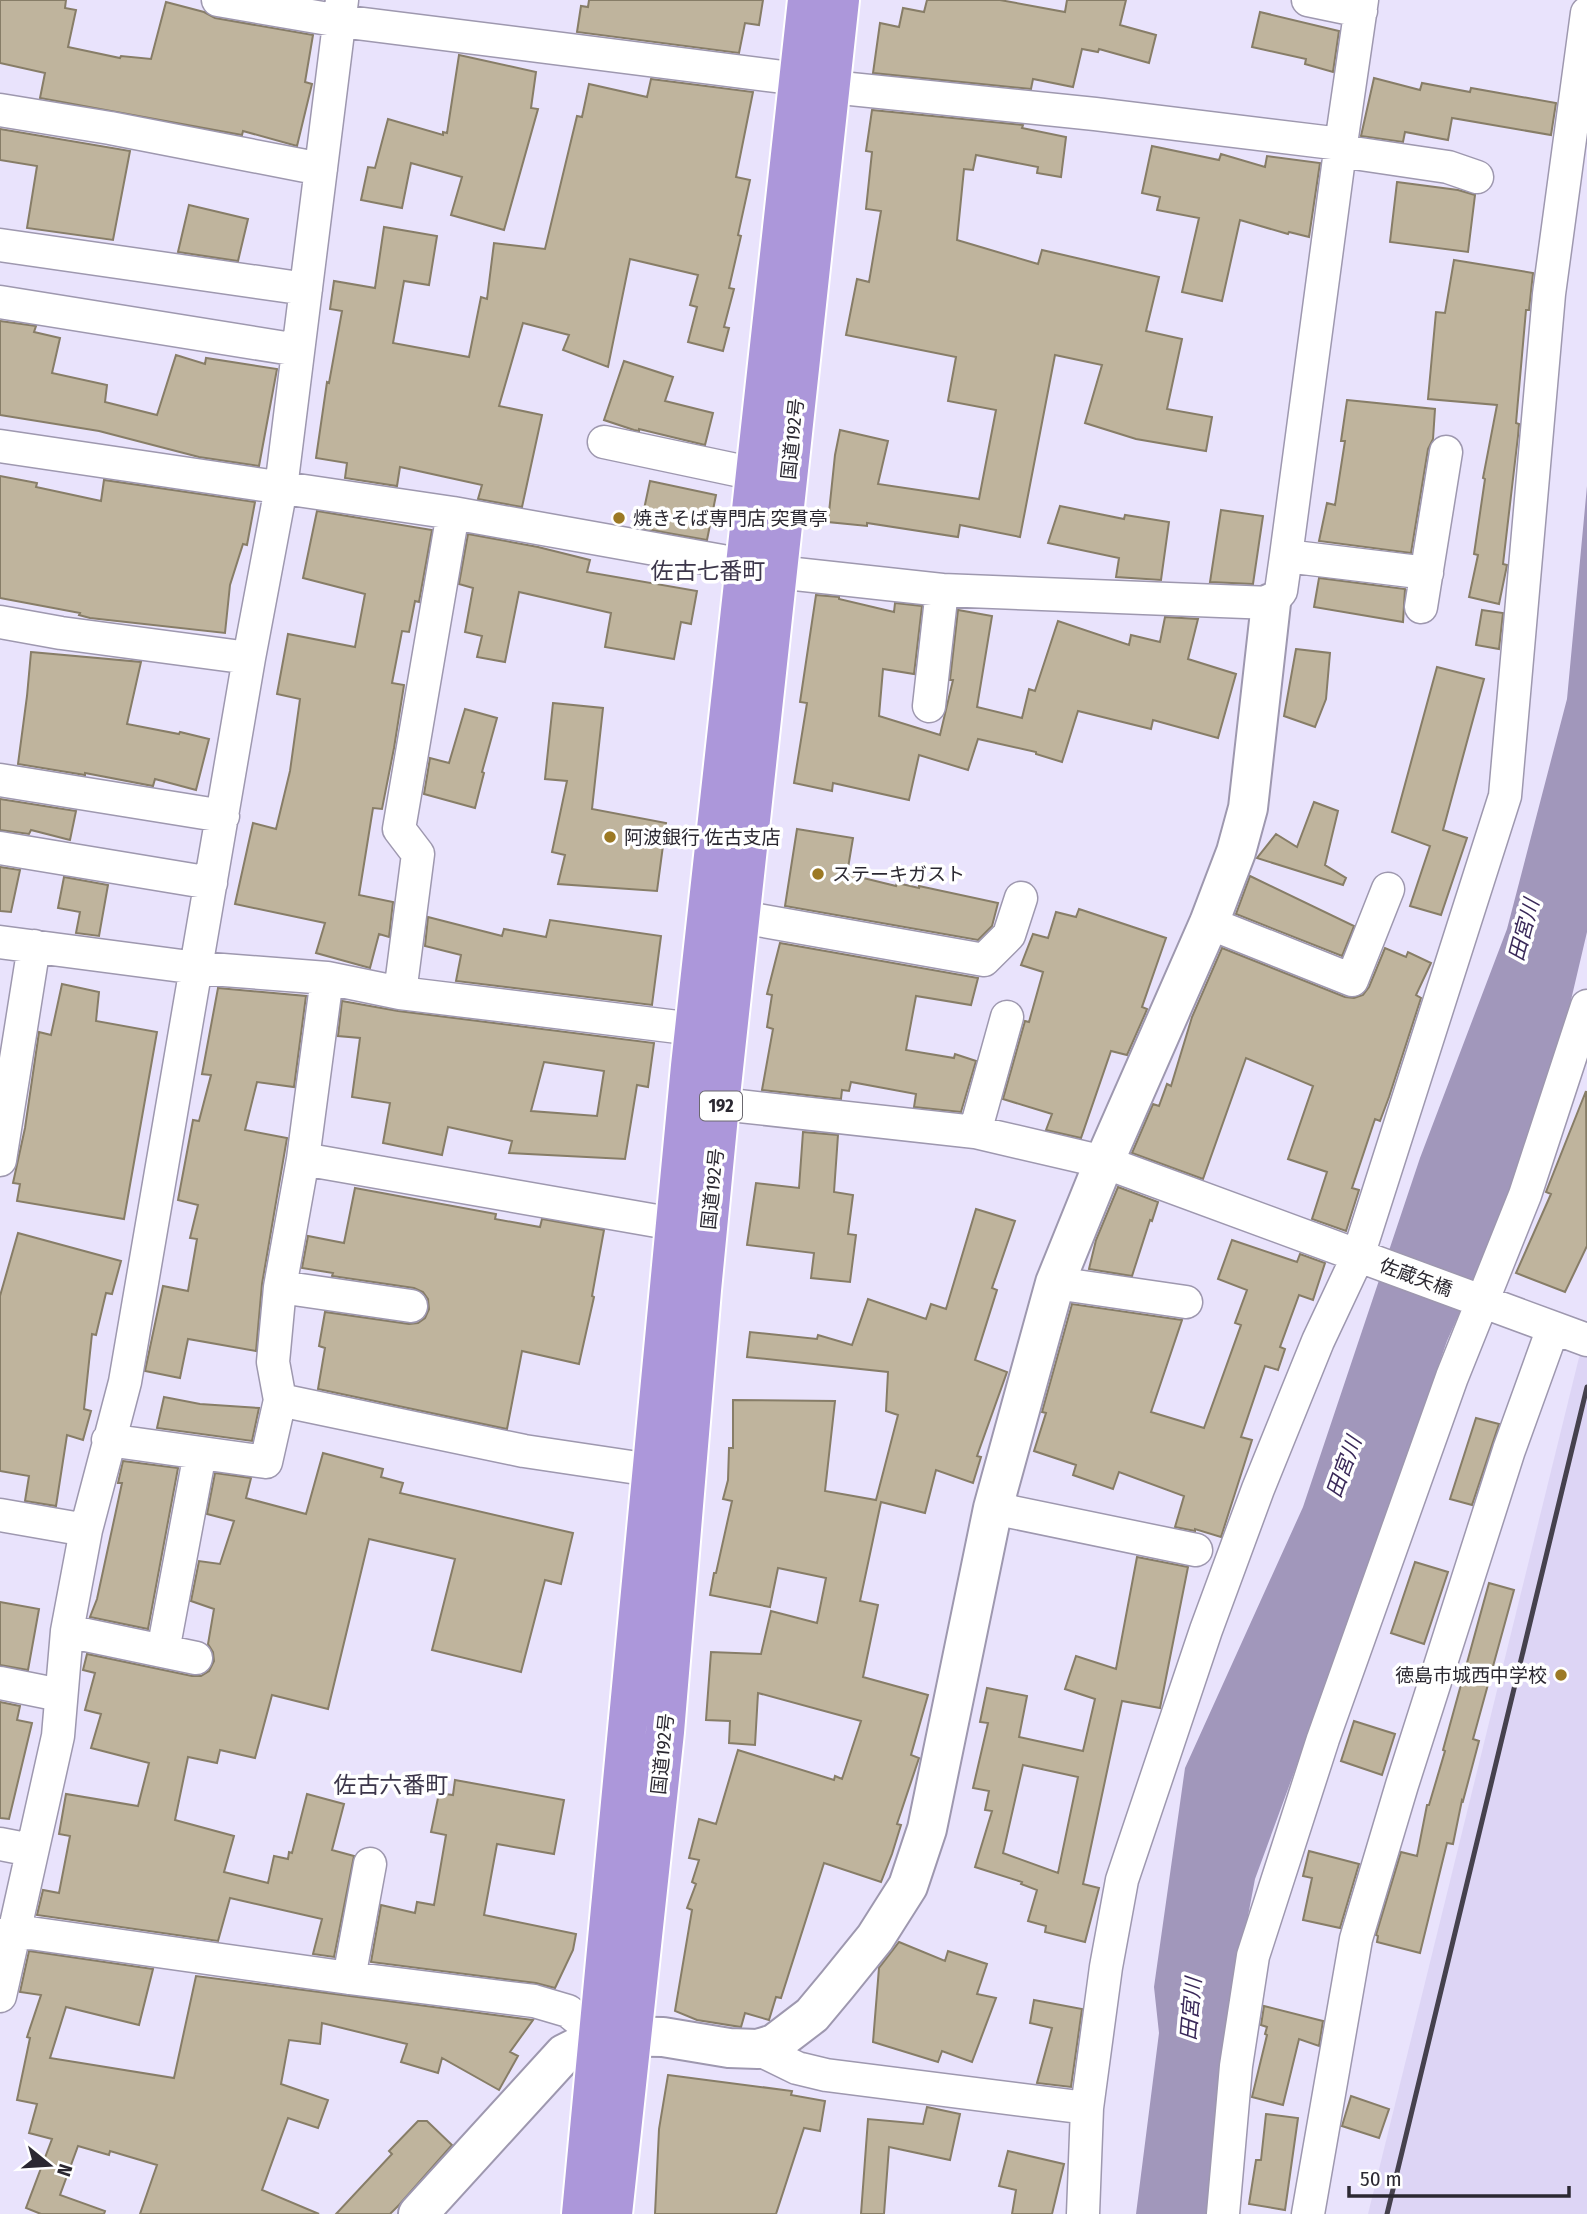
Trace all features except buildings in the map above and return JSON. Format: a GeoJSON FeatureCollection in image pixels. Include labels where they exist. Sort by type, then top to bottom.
{"type":"FeatureCollection","features":[{"type":"Feature","properties":{"kind":"highway","name":"国道192号"},"geometry":{"type":"LineString","coordinates":[[613,2214],[615,2036],[651,1471],[694,1029],[761,569],[815,83],[807,0]]}},
{"type":"Feature","properties":{"kind":"highway","name":"国道192号"},"geometry":{"type":"LineString","coordinates":[[581,2214],[615,2036],[665,1732],[702,1290],[741,917],[761,569],[755,474],[815,83],[840,0]]}},
{"type":"Feature","properties":{"kind":"street"},"geometry":{"type":"LineString","coordinates":[[218,0],[341,10],[815,83],[1095,114],[1340,148],[1448,167],[1477,177]]}},
{"type":"Feature","properties":{"kind":"street"},"geometry":{"type":"LineString","coordinates":[[418,2214],[564,2054],[615,2036],[663,2037],[729,2048],[758,2049],[774,2044],[812,2015],[874,1938],[908,1885],[928,1829],[993,1508],[1055,1283],[1104,1162],[1209,923],[1236,852],[1248,808],[1271,603],[1281,592],[1361,5],[1308,0]]}},
{"type":"Feature","properties":{"kind":"street"},"geometry":{"type":"LineString","coordinates":[[0,1996],[7,1934],[32,1850],[58,1736],[67,1631],[86,1530],[125,1382],[249,659],[281,488],[341,10]]}},
{"type":"Feature","properties":{"kind":"street"},"geometry":{"type":"LineString","coordinates":[[1083,2214],[1087,2108],[1106,1966],[1122,1880],[1206,1630],[1258,1489],[1318,1341],[1363,1258],[1505,796],[1549,294],[1587,13]]}},
{"type":"Feature","properties":{"kind":"street"},"geometry":{"type":"LineString","coordinates":[[0,110],[110,128],[321,169]]}},
{"type":"Feature","properties":{"kind":"street"},"geometry":{"type":"LineString","coordinates":[[0,245],[306,289]]}},
{"type":"Feature","properties":{"kind":"street"},"geometry":{"type":"LineString","coordinates":[[0,302],[298,351]]}},
{"type":"Feature","properties":{"kind":"street"},"geometry":{"type":"LineString","coordinates":[[604,442],[755,474]]}},
{"type":"Feature","properties":{"kind":"street"},"geometry":{"type":"LineString","coordinates":[[0,446],[453,513],[761,569],[942,590],[1271,603]]}},
{"type":"Feature","properties":{"kind":"street"},"geometry":{"type":"LineString","coordinates":[[1421,607],[1446,452]]}},
{"type":"Feature","properties":{"kind":"street"},"geometry":{"type":"LineString","coordinates":[[400,993],[418,854],[399,830],[453,513]]}},
{"type":"Feature","properties":{"kind":"street"},"geometry":{"type":"LineString","coordinates":[[1286,556],[1427,573]]}},
{"type":"Feature","properties":{"kind":"street"},"geometry":{"type":"LineString","coordinates":[[929,706],[942,590]]}},
{"type":"Feature","properties":{"kind":"street"},"geometry":{"type":"LineString","coordinates":[[0,622],[249,659]]}},
{"type":"Feature","properties":{"kind":"street"},"geometry":{"type":"LineString","coordinates":[[0,780],[223,816]]}},
{"type":"Feature","properties":{"kind":"street"},"geometry":{"type":"LineString","coordinates":[[0,848],[211,883]]}},
{"type":"Feature","properties":{"kind":"street"},"geometry":{"type":"LineString","coordinates":[[1209,923],[1352,980],[1388,889]]}},
{"type":"Feature","properties":{"kind":"street"},"geometry":{"type":"LineString","coordinates":[[741,917],[984,960],[1009,935],[1021,898]]}},
{"type":"Feature","properties":{"kind":"street"},"geometry":{"type":"LineString","coordinates":[[0,942],[197,968],[327,978],[400,993],[694,1029]]}},
{"type":"Feature","properties":{"kind":"street"},"geometry":{"type":"LineString","coordinates":[[0,1160],[34,946]]}},
{"type":"Feature","properties":{"kind":"street"},"geometry":{"type":"LineString","coordinates":[[108,1440],[266,1462],[280,1400],[273,1363],[280,1287],[303,1159],[327,978]]}},
{"type":"Feature","properties":{"kind":"street"},"geometry":{"type":"LineString","coordinates":[[1223,2214],[1236,2066],[1253,1956],[1324,1739],[1478,1301],[1525,1195],[1587,1006]]}},
{"type":"Feature","properties":{"kind":"street"},"geometry":{"type":"LineString","coordinates":[[975,1132],[1007,1017]]}},
{"type":"Feature","properties":{"kind":"street","name":"佐蔵矢橋"},"geometry":{"type":"LineString","coordinates":[[721,1104],[975,1132],[1104,1162],[1587,1340]]}},
{"type":"Feature","properties":{"kind":"street"},"geometry":{"type":"LineString","coordinates":[[303,1159],[674,1224]]}},
{"type":"Feature","properties":{"kind":"street"},"geometry":{"type":"LineString","coordinates":[[1055,1283],[1186,1302]]}},
{"type":"Feature","properties":{"kind":"street"},"geometry":{"type":"LineString","coordinates":[[280,1287],[411,1306]]}},
{"type":"Feature","properties":{"kind":"street"},"geometry":{"type":"LineString","coordinates":[[1308,2214],[1356,1939],[1402,1785],[1501,1476],[1553,1328]]}},
{"type":"Feature","properties":{"kind":"street"},"geometry":{"type":"LineString","coordinates":[[280,1400],[524,1451],[651,1471]]}},
{"type":"Feature","properties":{"kind":"street"},"geometry":{"type":"LineString","coordinates":[[163,1651],[200,1453]]}},
{"type":"Feature","properties":{"kind":"street"},"geometry":{"type":"LineString","coordinates":[[993,1508],[1196,1550]]}},
{"type":"Feature","properties":{"kind":"street"},"geometry":{"type":"LineString","coordinates":[[0,1515],[86,1530]]}},
{"type":"Feature","properties":{"kind":"street"},"geometry":{"type":"LineString","coordinates":[[67,1631],[196,1658]]}},
{"type":"Feature","properties":{"kind":"street"},"geometry":{"type":"LineString","coordinates":[[0,1683],[60,1695]]}},
{"type":"Feature","properties":{"kind":"street"},"geometry":{"type":"LineString","coordinates":[[0,1844],[32,1850]]}},
{"type":"Feature","properties":{"kind":"street"},"geometry":{"type":"LineString","coordinates":[[349,1978],[370,1864]]}},
{"type":"Feature","properties":{"kind":"street"},"geometry":{"type":"LineString","coordinates":[[7,1934],[30,1933],[534,2001],[568,2011],[615,2036]]}},
{"type":"Feature","properties":{"kind":"street"},"geometry":{"type":"LineString","coordinates":[[758,2049],[797,2068],[826,2075],[1087,2108]]}},
{"type":"Feature","properties":{"kind":"shaded area","name":"徳島市城西中学校"},"geometry":{"type":"Polygon","coordinates":[[[1587,1325],[1587,2214],[1368,2214],[1587,1325]]]}},
{"type":"Feature","properties":{"kind":"water","name":"田宮川"},"geometry":{"type":"Polygon","coordinates":[[[1587,486],[1587,932],[1560,1047],[1515,1190],[1447,1341],[1346,1631],[1255,1879],[1222,2053],[1212,2214],[1136,2214],[1159,2033],[1154,1987],[1185,1768],[1303,1507],[1420,1158],[1507,929],[1567,699],[1587,486]]]}},
{"type":"Feature","properties":{"kind":"railway"},"geometry":{"type":"LineString","coordinates":[[1387,2214],[1587,1387]]}},
{"type":"Feature","properties":{"kind":"place","name":"焼きそば専門店 突貫亭"},"geometry":{"type":"Point","coordinates":[619,518]}},
{"type":"Feature","properties":{"kind":"place","name":"阿波銀行 佐古支店"},"geometry":{"type":"Point","coordinates":[610,837]}},
{"type":"Feature","properties":{"kind":"place","name":"ステーキガスト"},"geometry":{"type":"Point","coordinates":[818,874]}},
{"type":"Feature","properties":{"kind":"place","name":"徳島市城西中学校"},"geometry":{"type":"Point","coordinates":[1561,1675]}},
{"type":"Feature","properties":{"kind":"district","name":"佐古七番町"},"geometry":{"type":"Point","coordinates":[708,571]}},
{"type":"Feature","properties":{"kind":"district","name":"佐古六番町"},"geometry":{"type":"Point","coordinates":[391,1785]}}]}
